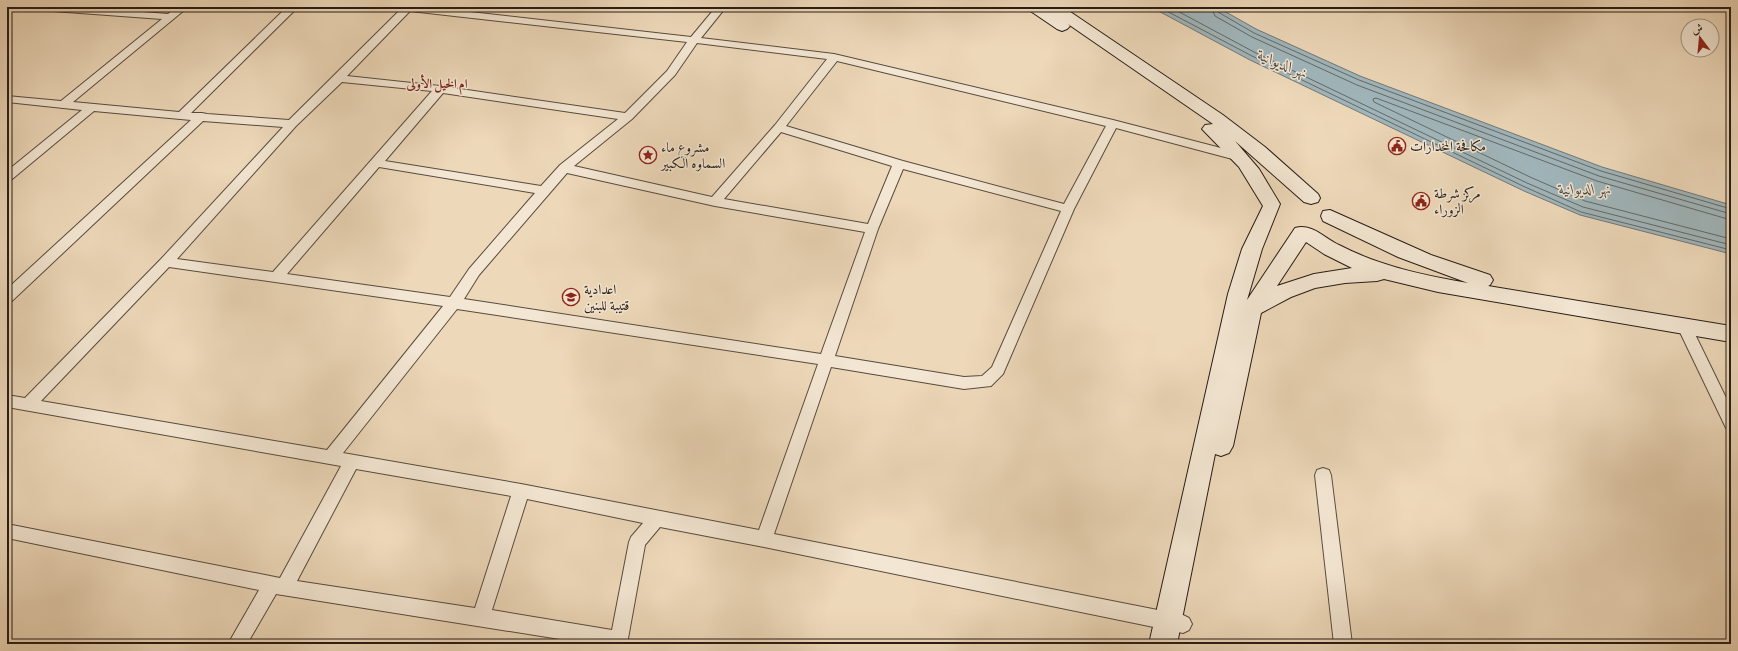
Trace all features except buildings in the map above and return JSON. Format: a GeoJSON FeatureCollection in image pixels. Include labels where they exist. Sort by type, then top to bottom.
{"type":"FeatureCollection","features":[{"type":"Feature","properties":{"kind":"main road"},"geometry":{"type":"LineString","coordinates":[[1034,7],[1213,130],[1240,157],[1258,180],[1286,222],[1342,256],[1392,274],[1438,284],[1731,334]]}},
{"type":"Feature","properties":{"kind":"main road"},"geometry":{"type":"LineString","coordinates":[[1053,7],[1151,73],[1240,136],[1271,161],[1311,198],[1326,209],[1330,216],[1328,227],[1323,231],[1286,222]]}},
{"type":"Feature","properties":{"kind":"main road"},"geometry":{"type":"LineString","coordinates":[[1163,644],[1177,629],[1251,311],[1258,298],[1280,268],[1286,222],[1276,199],[1291,195],[1311,198]]}},
{"type":"Feature","properties":{"kind":"main road"},"geometry":{"type":"LineString","coordinates":[[1330,216],[1400,250],[1449,271],[1594,311]]}},
{"type":"Feature","properties":{"kind":"main road"},"geometry":{"type":"LineString","coordinates":[[1177,629],[1238,294],[1252,249],[1286,222]]}},
{"type":"Feature","properties":{"kind":"main road"},"geometry":{"type":"LineString","coordinates":[[1251,311],[1272,297],[1309,283],[1351,275],[1392,274]]}},
{"type":"Feature","properties":{"kind":"street"},"geometry":{"type":"LineString","coordinates":[[39,7],[171,17]]}},
{"type":"Feature","properties":{"kind":"street"},"geometry":{"type":"LineString","coordinates":[[64,104],[183,7]]}},
{"type":"Feature","properties":{"kind":"street"},"geometry":{"type":"LineString","coordinates":[[182,116],[293,7]]}},
{"type":"Feature","properties":{"kind":"street"},"geometry":{"type":"LineString","coordinates":[[29,404],[166,262],[292,124],[409,7],[834,57],[1113,124],[1240,157]]}},
{"type":"Feature","properties":{"kind":"street"},"geometry":{"type":"LineString","coordinates":[[331,457],[454,303],[474,272],[564,168],[628,116],[671,74],[694,40],[720,7]]}},
{"type":"Feature","properties":{"kind":"street"},"geometry":{"type":"LineString","coordinates":[[715,202],[779,128],[834,57]]}},
{"type":"Feature","properties":{"kind":"street"},"geometry":{"type":"LineString","coordinates":[[339,78],[440,89],[628,116]]}},
{"type":"Feature","properties":{"kind":"street"},"geometry":{"type":"LineString","coordinates":[[277,277],[440,89]]}},
{"type":"Feature","properties":{"kind":"street"},"geometry":{"type":"LineString","coordinates":[[7,99],[182,116],[202,116],[292,124]]}},
{"type":"Feature","properties":{"kind":"street"},"geometry":{"type":"LineString","coordinates":[[7,177],[92,107]]}},
{"type":"Feature","properties":{"kind":"street"},"geometry":{"type":"LineString","coordinates":[[7,297],[202,116]]}},
{"type":"Feature","properties":{"kind":"street"},"geometry":{"type":"LineString","coordinates":[[166,262],[454,303],[964,383],[986,382],[998,370],[1068,209],[1113,124]]}},
{"type":"Feature","properties":{"kind":"street"},"geometry":{"type":"LineString","coordinates":[[779,128],[899,164],[1068,209]]}},
{"type":"Feature","properties":{"kind":"street"},"geometry":{"type":"LineString","coordinates":[[376,163],[545,191]]}},
{"type":"Feature","properties":{"kind":"street"},"geometry":{"type":"LineString","coordinates":[[764,539],[872,228],[899,164]]}},
{"type":"Feature","properties":{"kind":"street"},"geometry":{"type":"LineString","coordinates":[[564,168],[715,202],[872,228]]}},
{"type":"Feature","properties":{"kind":"street"},"geometry":{"type":"LineString","coordinates":[[1684,326],[1731,424]]}},
{"type":"Feature","properties":{"kind":"street"},"geometry":{"type":"LineString","coordinates":[[7,401],[522,491],[764,539],[1177,629]]}},
{"type":"Feature","properties":{"kind":"street"},"geometry":{"type":"LineString","coordinates":[[237,644],[278,586],[352,462]]}},
{"type":"Feature","properties":{"kind":"street"},"geometry":{"type":"LineString","coordinates":[[1323,475],[1343,644]]}},
{"type":"Feature","properties":{"kind":"street"},"geometry":{"type":"LineString","coordinates":[[481,617],[522,491]]}},
{"type":"Feature","properties":{"kind":"street"},"geometry":{"type":"LineString","coordinates":[[7,531],[278,586],[481,617],[618,642],[637,542],[658,519]]}},
{"type":"Feature","properties":{"kind":"water","name":"نهر الديوانية"},"geometry":{"type":"Polygon","coordinates":[[[1151,7],[1217,7],[1256,29],[1360,76],[1602,167],[1731,205],[1731,254],[1580,215],[1524,191],[1250,60],[1151,7]]]}},
{"type":"Feature","properties":{"kind":"place","name":"مكافحة المخدارات"},"geometry":{"type":"Point","coordinates":[1397,146]}},
{"type":"Feature","properties":{"kind":"place","name":"مشروع ماء السماوه الكبير"},"geometry":{"type":"Point","coordinates":[648,155]}},
{"type":"Feature","properties":{"kind":"place","name":"مركز شرطة الزوراء"},"geometry":{"type":"Point","coordinates":[1421,201]}},
{"type":"Feature","properties":{"kind":"place","name":"اعدادية قتيبة للبنين"},"geometry":{"type":"Point","coordinates":[571,297]}},
{"type":"Feature","properties":{"kind":"district","name":"ام الخيل الأولى"},"geometry":{"type":"Point","coordinates":[437,83]}}]}
